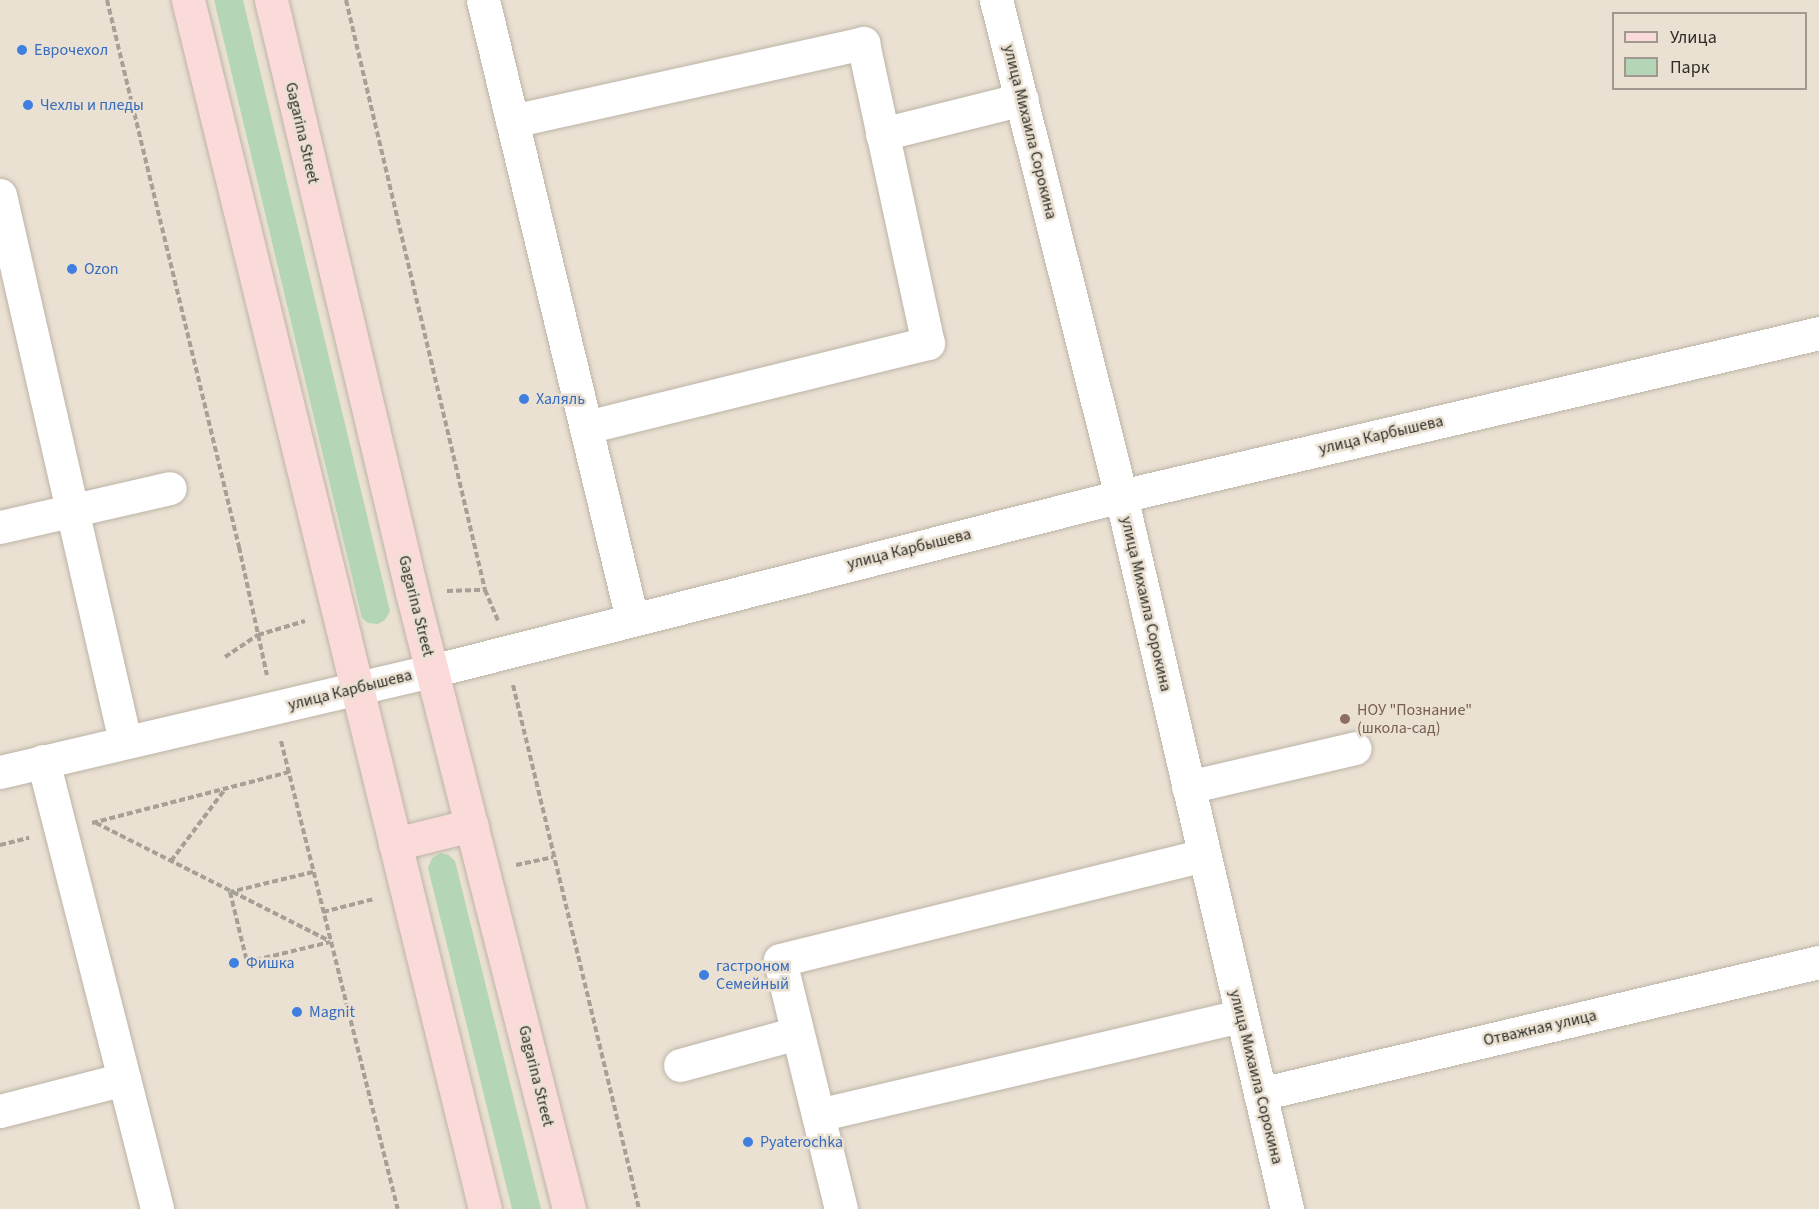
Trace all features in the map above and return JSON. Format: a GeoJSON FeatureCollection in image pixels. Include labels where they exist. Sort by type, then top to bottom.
{"type":"FeatureCollection","features":[{"type":"Feature","properties":{"kind":"main road"},"geometry":{"type":"LineString","coordinates":[[188,0],[484,1209]]}},
{"type":"Feature","properties":{"kind":"main road","name":"Gagarina Street"},"geometry":{"type":"LineString","coordinates":[[271,0],[432,670],[569,1209]]}},
{"type":"Feature","properties":{"kind":"main road"},"geometry":{"type":"LineString","coordinates":[[396,844],[472,825]]}},
{"type":"Feature","properties":{"kind":"street"},"geometry":{"type":"LineString","coordinates":[[483,0],[632,619]]}},
{"type":"Feature","properties":{"kind":"street","name":"улица Михаила Сорокина"},"geometry":{"type":"LineString","coordinates":[[996,0],[1121,496],[1287,1209]]}},
{"type":"Feature","properties":{"kind":"street"},"geometry":{"type":"LineString","coordinates":[[512,121],[863,43],[928,343],[586,428]]}},
{"type":"Feature","properties":{"kind":"street"},"geometry":{"type":"LineString","coordinates":[[882,134],[1022,99]]}},
{"type":"Feature","properties":{"kind":"street"},"geometry":{"type":"LineString","coordinates":[[0,195],[125,741]]}},
{"type":"Feature","properties":{"kind":"street","name":"улица Карбышева"},"geometry":{"type":"LineString","coordinates":[[0,772],[125,741],[274,709],[1121,496],[1819,333]]}},
{"type":"Feature","properties":{"kind":"street"},"geometry":{"type":"LineString","coordinates":[[0,527],[170,488]]}},
{"type":"Feature","properties":{"kind":"street"},"geometry":{"type":"LineString","coordinates":[[1188,787],[1355,748]]}},
{"type":"Feature","properties":{"kind":"street"},"geometry":{"type":"LineString","coordinates":[[43,761],[157,1209]]}},
{"type":"Feature","properties":{"kind":"street"},"geometry":{"type":"LineString","coordinates":[[841,1209],[780,960],[1204,855]]}},
{"type":"Feature","properties":{"kind":"street","name":"Отважная улица"},"geometry":{"type":"LineString","coordinates":[[1260,1094],[1819,962]]}},
{"type":"Feature","properties":{"kind":"street"},"geometry":{"type":"LineString","coordinates":[[818,1115],[1241,1017]]}},
{"type":"Feature","properties":{"kind":"street"},"geometry":{"type":"LineString","coordinates":[[680,1065],[797,1033]]}},
{"type":"Feature","properties":{"kind":"street"},"geometry":{"type":"LineString","coordinates":[[0,1111],[124,1079]]}},
{"type":"Feature","properties":{"kind":"path"},"geometry":{"type":"LineString","coordinates":[[107,0],[236,535],[313,872],[398,1209]]}},
{"type":"Feature","properties":{"kind":"path"},"geometry":{"type":"LineString","coordinates":[[346,0],[485,590],[498,620],[506,651],[639,1209]]}},
{"type":"Feature","properties":{"kind":"path"},"geometry":{"type":"LineString","coordinates":[[0,845],[289,772]]}},
{"type":"Feature","properties":{"kind":"path"},"geometry":{"type":"LineString","coordinates":[[171,861],[227,788]]}},
{"type":"Feature","properties":{"kind":"path"},"geometry":{"type":"LineString","coordinates":[[95,822],[331,941]]}},
{"type":"Feature","properties":{"kind":"path"},"geometry":{"type":"LineString","coordinates":[[230,892],[313,872]]}},
{"type":"Feature","properties":{"kind":"path"},"geometry":{"type":"LineString","coordinates":[[230,892],[247,962],[331,941]]}},
{"type":"Feature","properties":{"kind":"green space"},"geometry":{"type":"Polygon","coordinates":[[[214,0],[243,0],[390,611],[385,620],[378,624],[368,623],[362,618],[214,0]]]}},
{"type":"Feature","properties":{"kind":"green space"},"geometry":{"type":"Polygon","coordinates":[[[441,853],[449,855],[455,861],[541,1209],[512,1209],[428,868],[432,858],[441,853]]]}},
{"type":"Feature","properties":{"kind":"place","name":"Еврочехол"},"geometry":{"type":"Point","coordinates":[22,50]}},
{"type":"Feature","properties":{"kind":"place","name":"Чехлы и пледы"},"geometry":{"type":"Point","coordinates":[28,105]}},
{"type":"Feature","properties":{"kind":"place","name":"Ozon"},"geometry":{"type":"Point","coordinates":[72,269]}},
{"type":"Feature","properties":{"kind":"place","name":"Халяль"},"geometry":{"type":"Point","coordinates":[524,399]}},
{"type":"Feature","properties":{"kind":"place","name":"НОУ \"Познание\" (школа-сад)"},"geometry":{"type":"Point","coordinates":[1345,719]}},
{"type":"Feature","properties":{"kind":"place","name":"Фишка"},"geometry":{"type":"Point","coordinates":[234,963]}},
{"type":"Feature","properties":{"kind":"place","name":"гастроном Семейный"},"geometry":{"type":"Point","coordinates":[704,975]}},
{"type":"Feature","properties":{"kind":"place","name":"Magnit"},"geometry":{"type":"Point","coordinates":[297,1012]}},
{"type":"Feature","properties":{"kind":"place","name":"Pyaterochka"},"geometry":{"type":"Point","coordinates":[748,1142]}}]}
